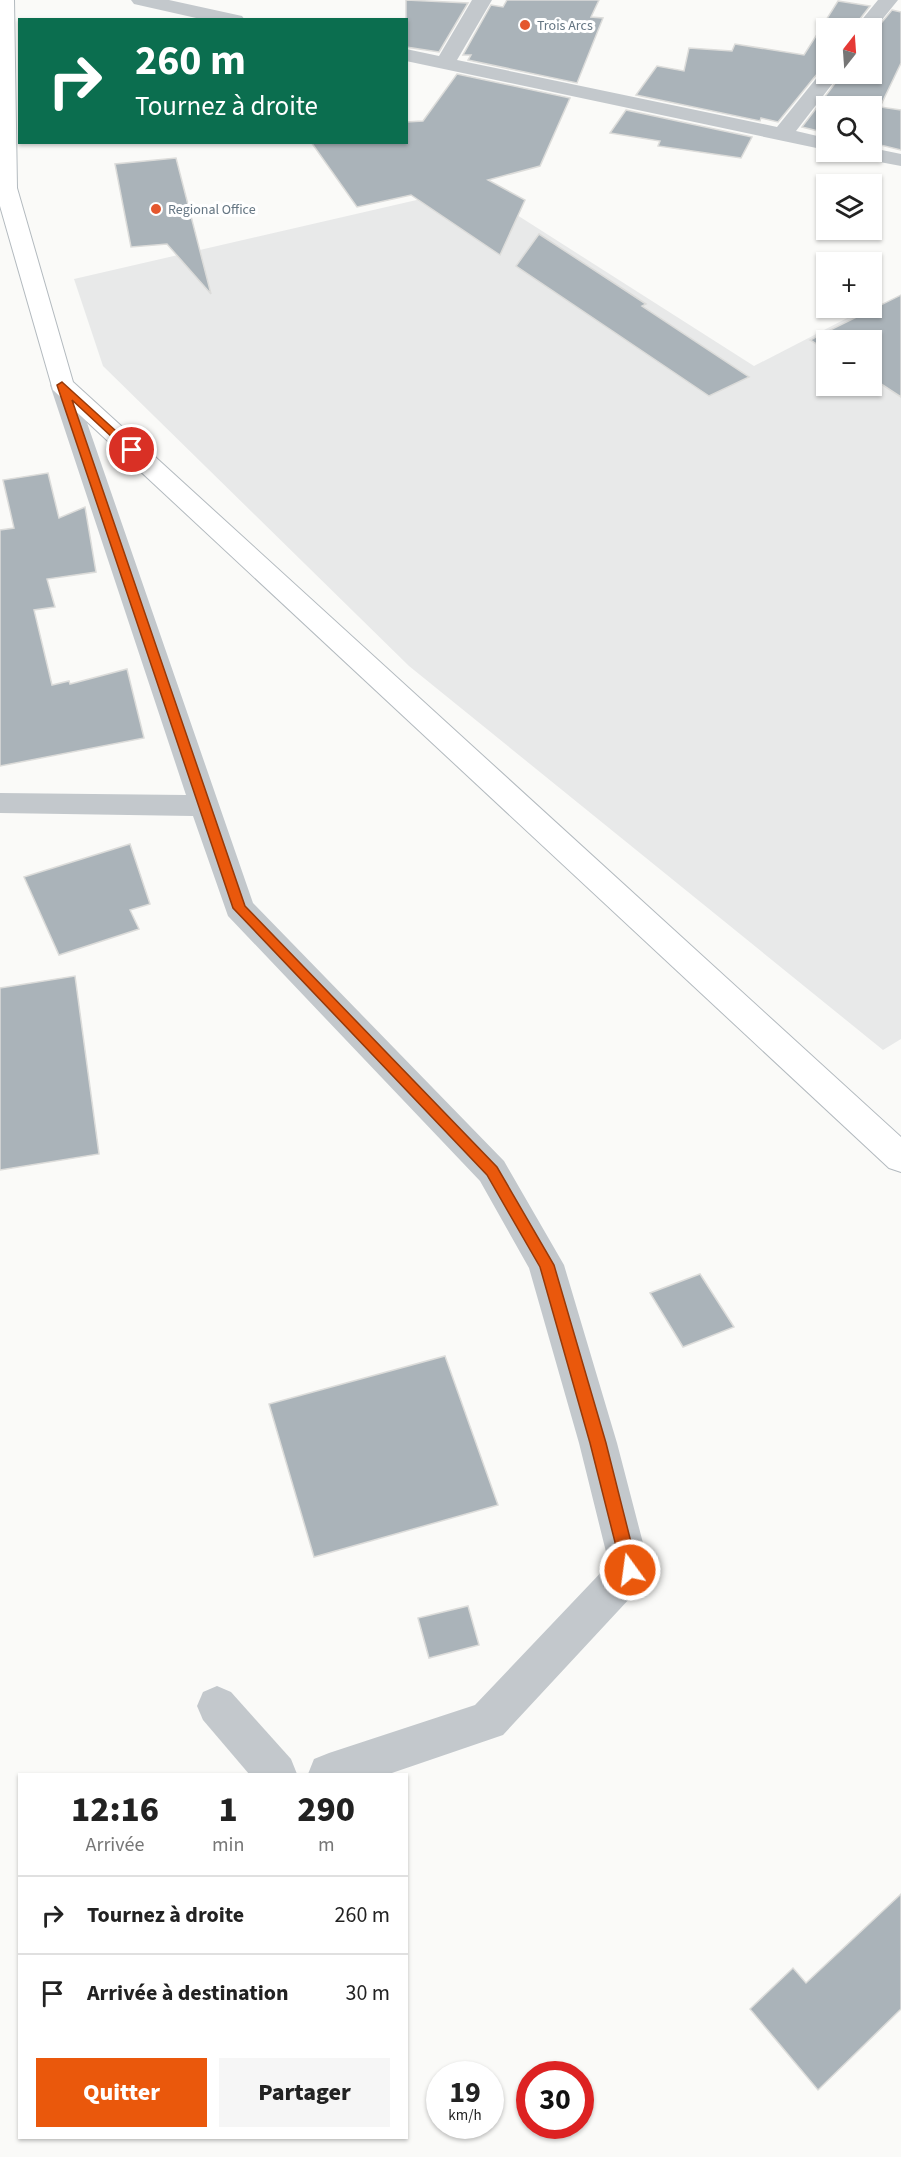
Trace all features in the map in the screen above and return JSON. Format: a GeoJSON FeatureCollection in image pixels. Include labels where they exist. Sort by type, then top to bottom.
{"type":"FeatureCollection","features":[{"type":"Feature","properties":{"kind":"main road"},"geometry":{"type":"LineString","coordinates":[[4,0],[6,188],[62,385],[901,1158]]}},
{"type":"Feature","properties":{"kind":"street"},"geometry":{"type":"LineString","coordinates":[[141,0],[226,18]]}},
{"type":"Feature","properties":{"kind":"street"},"geometry":{"type":"LineString","coordinates":[[445,63],[482,0]]}},
{"type":"Feature","properties":{"kind":"street"},"geometry":{"type":"LineString","coordinates":[[873,18],[888,0]]}},
{"type":"Feature","properties":{"kind":"street"},"geometry":{"type":"LineString","coordinates":[[408,55],[816,142]]}},
{"type":"Feature","properties":{"kind":"street"},"geometry":{"type":"LineString","coordinates":[[782,135],[822,84]]}},
{"type":"Feature","properties":{"kind":"street"},"geometry":{"type":"LineString","coordinates":[[882,156],[901,160]]}},
{"type":"Feature","properties":{"kind":"street"},"geometry":{"type":"LineString","coordinates":[[62,385],[239,908],[492,1171],[546,1265],[598,1443],[630,1570],[488,1721],[332,1773]]}},
{"type":"Feature","properties":{"kind":"street"},"geometry":{"type":"LineString","coordinates":[[0,803],[204,806]]}},
{"type":"Feature","properties":{"kind":"street"},"geometry":{"type":"LineString","coordinates":[[217,1706],[275,1773]]}},
{"type":"Feature","properties":{"kind":"shaded area"},"geometry":{"type":"Polygon","coordinates":[[[473,187],[754,366],[816,334],[816,396],[882,396],[882,330],[824,330],[847,318],[862,318],[901,341],[901,1039],[883,1050],[409,666],[103,366],[74,279],[473,187]]]}},
{"type":"Feature","properties":{"kind":"building"},"geometry":{"type":"Polygon","coordinates":[[[406,0],[468,3],[439,52],[408,47],[408,18],[406,18],[406,0]]]}},
{"type":"Feature","properties":{"kind":"building"},"geometry":{"type":"Polygon","coordinates":[[[507,0],[599,0],[591,17],[603,18],[577,83],[468,60],[471,55],[463,55],[491,5],[503,7],[507,0]]]}},
{"type":"Feature","properties":{"kind":"building"},"geometry":{"type":"Polygon","coordinates":[[[838,1],[870,6],[861,18],[827,18],[838,1]]]}},
{"type":"Feature","properties":{"kind":"building"},"geometry":{"type":"Polygon","coordinates":[[[892,10],[901,12],[901,63],[882,103],[882,96],[825,96],[834,84],[882,84],[882,22],[892,10]]]}},
{"type":"Feature","properties":{"kind":"building"},"geometry":{"type":"Polygon","coordinates":[[[816,36],[816,75],[778,122],[761,118],[760,121],[636,95],[657,66],[684,71],[689,48],[732,51],[735,44],[804,55],[816,36]]]}},
{"type":"Feature","properties":{"kind":"building"},"geometry":{"type":"Polygon","coordinates":[[[457,74],[570,98],[540,166],[488,180],[525,200],[500,255],[411,195],[357,207],[312,144],[408,144],[408,122],[423,121],[457,74]]]}},
{"type":"Feature","properties":{"kind":"building"},"geometry":{"type":"Polygon","coordinates":[[[882,107],[901,110],[901,150],[882,145],[882,107]]]}},
{"type":"Feature","properties":{"kind":"building"},"geometry":{"type":"Polygon","coordinates":[[[816,108],[816,130],[802,127],[816,108]]]}},
{"type":"Feature","properties":{"kind":"building"},"geometry":{"type":"Polygon","coordinates":[[[626,110],[752,137],[741,158],[658,146],[660,141],[610,133],[626,110]]]}},
{"type":"Feature","properties":{"kind":"building","name":"Regional Office"},"geometry":{"type":"Polygon","coordinates":[[[176,158],[211,294],[167,244],[131,247],[115,164],[176,158]]]}},
{"type":"Feature","properties":{"kind":"building"},"geometry":{"type":"Polygon","coordinates":[[[539,234],[646,304],[642,306],[749,377],[709,396],[516,266],[539,234]]]}},
{"type":"Feature","properties":{"kind":"building"},"geometry":{"type":"Polygon","coordinates":[[[901,295],[901,397],[882,385],[882,330],[830,330],[854,318],[882,318],[882,304],[901,295]]]}},
{"type":"Feature","properties":{"kind":"building"},"geometry":{"type":"Polygon","coordinates":[[[48,473],[59,518],[85,507],[96,572],[47,579],[55,607],[34,610],[52,685],[69,681],[70,684],[127,669],[144,738],[0,766],[0,530],[14,528],[3,480],[48,473]]]}},
{"type":"Feature","properties":{"kind":"building"},"geometry":{"type":"Polygon","coordinates":[[[130,844],[150,904],[130,910],[139,929],[59,955],[24,877],[130,844]]]}},
{"type":"Feature","properties":{"kind":"building"},"geometry":{"type":"Polygon","coordinates":[[[75,976],[99,1154],[0,1170],[0,988],[75,976]]]}},
{"type":"Feature","properties":{"kind":"building"},"geometry":{"type":"Polygon","coordinates":[[[700,1274],[734,1327],[683,1347],[650,1293],[700,1274]]]}},
{"type":"Feature","properties":{"kind":"building"},"geometry":{"type":"Polygon","coordinates":[[[445,1356],[498,1505],[314,1557],[269,1404],[445,1356]]]}},
{"type":"Feature","properties":{"kind":"building"},"geometry":{"type":"Polygon","coordinates":[[[468,1606],[479,1645],[429,1658],[418,1618],[468,1606]]]}},
{"type":"Feature","properties":{"kind":"building"},"geometry":{"type":"Polygon","coordinates":[[[901,1894],[901,2009],[818,2090],[750,2009],[793,1968],[806,1983],[901,1894]]]}},
{"type":"Feature","properties":{"kind":"place","name":"Trois Arcs"},"geometry":{"type":"Point","coordinates":[525,25]}},
{"type":"Feature","properties":{"kind":"place","name":"Regional Office"},"geometry":{"type":"Point","coordinates":[156,209]}},
{"type":"Feature","properties":{"kind":"route"},"geometry":{"type":"LineString","coordinates":[[132,450],[62,385],[239,908],[492,1171],[546,1265],[598,1443],[630,1570]]}}]}
